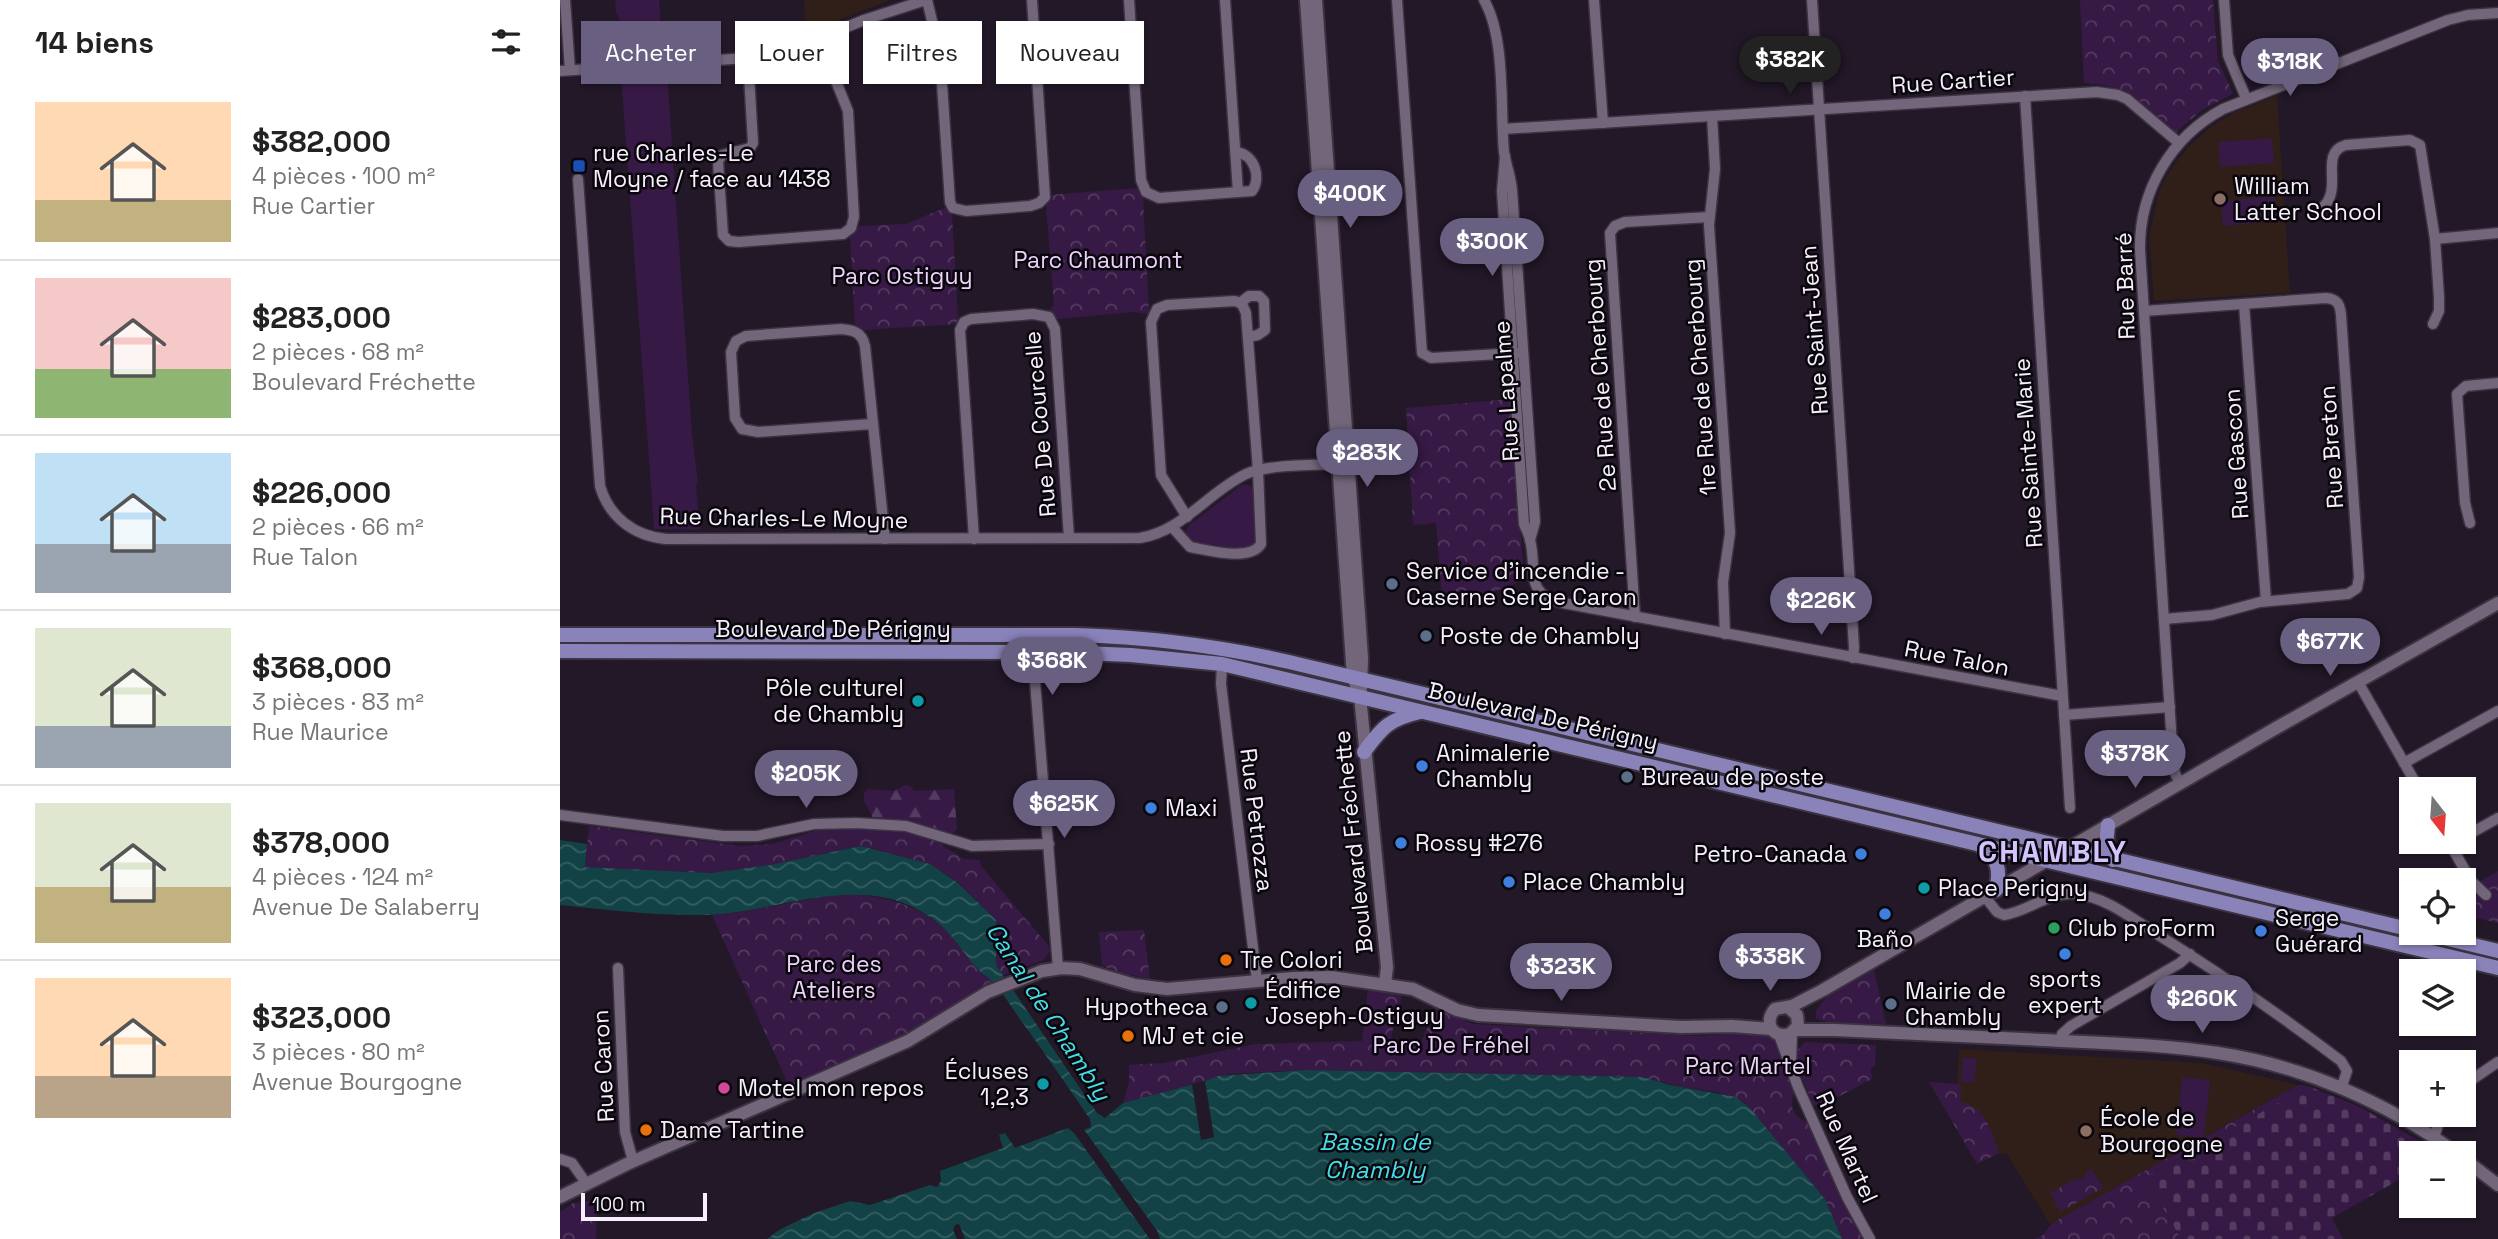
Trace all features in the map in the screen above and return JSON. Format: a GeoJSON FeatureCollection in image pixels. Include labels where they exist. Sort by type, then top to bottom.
{"type":"FeatureCollection","features":[{"type":"Feature","properties":{"kind":"main road","name":"Boulevard De Périgny"},"geometry":{"type":"LineString","coordinates":[[560,635],[1109,636],[1190,644],[1260,655],[2399,927]]}},
{"type":"Feature","properties":{"kind":"main road","name":"Boulevard De Périgny"},"geometry":{"type":"LineString","coordinates":[[560,652],[1034,652],[1118,654],[1223,664],[2498,968]]}},
{"type":"Feature","properties":{"kind":"main road"},"geometry":{"type":"LineString","coordinates":[[1364,752],[1392,720],[1424,711]]}},
{"type":"Feature","properties":{"kind":"main road"},"geometry":{"type":"LineString","coordinates":[[2108,825],[2105,845],[2113,860]]}},
{"type":"Feature","properties":{"kind":"main road"},"geometry":{"type":"LineString","coordinates":[[1977,843],[1992,855],[1998,865],[1991,893]]}},
{"type":"Feature","properties":{"kind":"main road"},"geometry":{"type":"LineString","coordinates":[[2473,945],[2498,951]]}},
{"type":"Feature","properties":{"kind":"street"},"geometry":{"type":"LineString","coordinates":[[565,0],[565,71],[735,59]]}},
{"type":"Feature","properties":{"kind":"street"},"geometry":{"type":"LineString","coordinates":[[849,26],[926,0],[940,54],[950,202],[953,208],[966,211],[1034,206],[1045,197],[1032,0]]}},
{"type":"Feature","properties":{"kind":"street"},"geometry":{"type":"LineString","coordinates":[[1129,0],[1143,188],[1150,196],[1158,198],[1252,191],[1256,185],[1253,162],[1247,155],[1236,152]]}},
{"type":"Feature","properties":{"kind":"street"},"geometry":{"type":"LineString","coordinates":[[1225,0],[1238,192]]}},
{"type":"Feature","properties":{"kind":"street","name":"Boulevard Fréchette"},"geometry":{"type":"LineString","coordinates":[[1307,0],[1344,464]]}},
{"type":"Feature","properties":{"kind":"street","name":"Boulevard Fréchette"},"geometry":{"type":"LineString","coordinates":[[1316,0],[1358,678],[1387,967],[1385,984]]}},
{"type":"Feature","properties":{"kind":"street"},"geometry":{"type":"LineString","coordinates":[[1397,0],[1422,353],[1431,358],[1518,353]]}},
{"type":"Feature","properties":{"kind":"street","name":"Rue Lapalme"},"geometry":{"type":"LineString","coordinates":[[1484,0],[1496,33],[1505,156],[1501,183],[1518,353],[1524,524],[1530,540],[1532,570]]}},
{"type":"Feature","properties":{"kind":"street"},"geometry":{"type":"LineString","coordinates":[[1594,0],[1602,123]]}},
{"type":"Feature","properties":{"kind":"street","name":"Rue Saint-Jean"},"geometry":{"type":"LineString","coordinates":[[1812,0],[1853,658]]}},
{"type":"Feature","properties":{"kind":"street"},"geometry":{"type":"LineString","coordinates":[[2224,0],[2230,61],[2246,98]]}},
{"type":"Feature","properties":{"kind":"street","name":"Rue Barré"},"geometry":{"type":"LineString","coordinates":[[2180,784],[2175,773],[2170,708],[2140,245],[2143,214],[2157,176],[2179,143],[2213,114],[2246,98],[2459,16],[2498,13]]}},
{"type":"Feature","properties":{"kind":"street"},"geometry":{"type":"LineString","coordinates":[[750,84],[753,143],[750,148],[725,154],[718,161],[723,235],[729,240],[742,242],[844,234],[852,228],[854,217],[848,111],[837,84]]}},
{"type":"Feature","properties":{"kind":"street","name":"Rue Cartier"},"geometry":{"type":"LineString","coordinates":[[1503,129],[2097,92],[2118,95],[2137,106],[2179,143]]}},
{"type":"Feature","properties":{"kind":"street","name":"Rue Sainte-Marie"},"geometry":{"type":"LineString","coordinates":[[2025,96],[2070,808]]}},
{"type":"Feature","properties":{"kind":"street","name":"1re Rue de Cherbourg"},"geometry":{"type":"LineString","coordinates":[[1712,116],[1714,169],[1709,217],[1730,533],[1723,582],[1725,634]]}},
{"type":"Feature","properties":{"kind":"street"},"geometry":{"type":"LineString","coordinates":[[2323,207],[2332,195],[2332,158],[2338,147],[2415,141],[2420,145],[2435,239],[2440,305],[2433,324]]}},
{"type":"Feature","properties":{"kind":"street","name":"Rue Charles-Le Moyne"},"geometry":{"type":"LineString","coordinates":[[578,179],[599,480],[601,492],[611,511],[635,531],[666,539],[1140,538],[1172,527],[1227,485],[1258,470],[1344,464]]}},
{"type":"Feature","properties":{"kind":"street","name":"2e Rue de Cherbourg"},"geometry":{"type":"LineString","coordinates":[[1635,617],[1609,236],[1612,228],[1625,222],[1709,217]]}},
{"type":"Feature","properties":{"kind":"street"},"geometry":{"type":"LineString","coordinates":[[2435,239],[2498,233]]}},
{"type":"Feature","properties":{"kind":"street"},"geometry":{"type":"LineString","coordinates":[[1240,303],[1249,296],[1259,296],[1264,301],[1265,331],[1248,337]]}},
{"type":"Feature","properties":{"kind":"street","name":"Rue Breton"},"geometry":{"type":"LineString","coordinates":[[2144,311],[2331,299],[2338,303],[2359,584],[2356,590],[2348,594],[2266,601],[2212,615],[2164,619]]}},
{"type":"Feature","properties":{"kind":"street"},"geometry":{"type":"LineString","coordinates":[[1172,527],[1186,545],[1191,547],[1240,554],[1255,551],[1261,544],[1246,311],[1240,303],[1231,301],[1167,305],[1157,309],[1151,321],[1161,475],[1187,517]]}},
{"type":"Feature","properties":{"kind":"street","name":"Rue Gascon"},"geometry":{"type":"LineString","coordinates":[[2244,304],[2266,601]]}},
{"type":"Feature","properties":{"kind":"street","name":"Rue De Courcelle"},"geometry":{"type":"LineString","coordinates":[[974,539],[960,330],[966,321],[971,319],[1033,314],[1049,317],[1054,325],[1069,538]]}},
{"type":"Feature","properties":{"kind":"street"},"geometry":{"type":"LineString","coordinates":[[872,424],[758,432],[741,429],[736,418],[731,352],[734,343],[746,336],[841,330],[859,333],[865,346],[885,539]]}},
{"type":"Feature","properties":{"kind":"street"},"geometry":{"type":"LineString","coordinates":[[2470,523],[2465,503],[2457,394],[2466,386],[2498,383]]}},
{"type":"Feature","properties":{"kind":"street","name":"Rue Talon"},"geometry":{"type":"LineString","coordinates":[[1532,570],[1538,589],[1551,600],[2062,696]]}},
{"type":"Feature","properties":{"kind":"street"},"geometry":{"type":"LineString","coordinates":[[1732,1026],[1770,1015],[1777,1008],[1788,1007],[1823,989],[2498,603]]}},
{"type":"Feature","properties":{"kind":"street"},"geometry":{"type":"LineString","coordinates":[[1034,635],[1058,968]]}},
{"type":"Feature","properties":{"kind":"street","name":"Rue Petrozza"},"geometry":{"type":"LineString","coordinates":[[1223,664],[1221,684],[1257,981]]}},
{"type":"Feature","properties":{"kind":"street"},"geometry":{"type":"LineString","coordinates":[[2358,682],[2412,777]]}},
{"type":"Feature","properties":{"kind":"street"},"geometry":{"type":"LineString","coordinates":[[2064,715],[2170,708]]}},
{"type":"Feature","properties":{"kind":"street"},"geometry":{"type":"LineString","coordinates":[[2404,763],[2498,711]]}},
{"type":"Feature","properties":{"kind":"street"},"geometry":{"type":"LineString","coordinates":[[560,815],[723,836],[757,836],[814,824],[856,823],[915,828],[972,846],[1049,844]]}},
{"type":"Feature","properties":{"kind":"street"},"geometry":{"type":"LineString","coordinates":[[2476,830],[2498,818]]}},
{"type":"Feature","properties":{"kind":"street"},"geometry":{"type":"LineString","coordinates":[[2458,854],[2471,881],[2486,895]]}},
{"type":"Feature","properties":{"kind":"street"},"geometry":{"type":"LineString","coordinates":[[1991,893],[1997,912],[2004,915],[2053,895],[2075,894],[2092,897],[2116,909],[2190,954],[2341,1061],[2347,1071],[2341,1088]]}},
{"type":"Feature","properties":{"kind":"street"},"geometry":{"type":"LineString","coordinates":[[2060,1041],[2061,1035],[2071,1026],[2180,963],[2190,954]]}},
{"type":"Feature","properties":{"kind":"street","name":"Rue Caron"},"geometry":{"type":"LineString","coordinates":[[618,968],[625,1132],[633,1161]]}},
{"type":"Feature","properties":{"kind":"street"},"geometry":{"type":"LineString","coordinates":[[560,1197],[586,1182],[908,1041],[988,992],[1023,977],[1058,968],[1080,970],[1135,985],[1167,989],[1319,977],[1418,990],[1457,1010],[1478,1015],[1692,1027],[1732,1026],[1786,1036],[1823,989]]}},
{"type":"Feature","properties":{"kind":"street"},"geometry":{"type":"LineString","coordinates":[[1788,1007],[1793,1010],[1795,1027]]}},
{"type":"Feature","properties":{"kind":"street"},"geometry":{"type":"LineString","coordinates":[[1770,1015],[1775,1032]]}},
{"type":"Feature","properties":{"kind":"street"},"geometry":{"type":"LineString","coordinates":[[1795,1027],[2060,1041],[2217,1053],[2288,1069],[2399,1111]]}},
{"type":"Feature","properties":{"kind":"street","name":"Rue Martel"},"geometry":{"type":"LineString","coordinates":[[1791,1069],[1795,1027]]}},
{"type":"Feature","properties":{"kind":"street","name":"Rue Martel"},"geometry":{"type":"LineString","coordinates":[[1775,1032],[1847,1196],[1870,1239]]}},
{"type":"Feature","properties":{"kind":"street"},"geometry":{"type":"LineString","coordinates":[[2477,1074],[2498,1062]]}},
{"type":"Feature","properties":{"kind":"street"},"geometry":{"type":"LineString","coordinates":[[2422,1127],[2438,1141]]}},
{"type":"Feature","properties":{"kind":"street"},"geometry":{"type":"LineString","coordinates":[[2434,1138],[2437,1127]]}},
{"type":"Feature","properties":{"kind":"street"},"geometry":{"type":"LineString","coordinates":[[560,1159],[572,1163],[586,1182]]}},
{"type":"Feature","properties":{"kind":"street"},"geometry":{"type":"LineString","coordinates":[[2476,1168],[2498,1185]]}},
{"type":"Feature","properties":{"kind":"shaded area"},"geometry":{"type":"Polygon","coordinates":[[[804,0],[890,0],[837,21],[805,21],[804,0]]]}},
{"type":"Feature","properties":{"kind":"shaded area","name":"William Latter School"},"geometry":{"type":"Polygon","coordinates":[[[2277,96],[2290,293],[2154,301],[2149,237],[2159,192],[2167,175],[2187,148],[2212,126],[2235,112],[2277,96]]]}},
{"type":"Feature","properties":{"kind":"shaded area","name":"École de Bourgogne"},"geometry":{"type":"Polygon","coordinates":[[[1959,1049],[2202,1063],[2298,1085],[2050,1224],[2007,1154],[1999,1153],[1977,1164],[1929,1082],[1957,1084],[1959,1049]]]}},
{"type":"Feature","properties":{"kind":"green space"},"geometry":{"type":"Polygon","coordinates":[[[615,0],[659,0],[661,21],[620,21],[616,13],[615,0]]]}},
{"type":"Feature","properties":{"kind":"green space"},"geometry":{"type":"Polygon","coordinates":[[[2080,0],[2213,0],[2218,60],[2233,94],[2202,110],[2175,133],[2144,106],[2122,92],[2111,87],[2084,83],[2080,0]]]}},
{"type":"Feature","properties":{"kind":"green space"},"geometry":{"type":"Polygon","coordinates":[[[622,84],[668,84],[692,434],[698,482],[700,529],[654,529],[622,84]]]}},
{"type":"Feature","properties":{"kind":"green space"},"geometry":{"type":"Polygon","coordinates":[[[2272,138],[2274,163],[2220,167],[2218,142],[2272,138]]]}},
{"type":"Feature","properties":{"kind":"green space","name":"Parc Chaumont"},"geometry":{"type":"Polygon","coordinates":[[[1137,188],[1143,196],[1148,314],[1134,312],[1057,319],[1049,311],[1054,305],[1046,205],[1050,195],[1137,188]]]}},
{"type":"Feature","properties":{"kind":"green space"},"geometry":{"type":"Polygon","coordinates":[[[2275,196],[2277,221],[2223,226],[2221,201],[2275,196]]]}},
{"type":"Feature","properties":{"kind":"green space","name":"Parc Ostiguy"},"geometry":{"type":"Polygon","coordinates":[[[947,207],[952,213],[958,319],[961,320],[958,324],[864,330],[855,325],[850,237],[859,226],[905,224],[947,207]]]}},
{"type":"Feature","properties":{"kind":"green space"},"geometry":{"type":"Polygon","coordinates":[[[1511,399],[1524,580],[1488,594],[1442,598],[1436,523],[1413,525],[1406,408],[1511,399]]]}},
{"type":"Feature","properties":{"kind":"green space"},"geometry":{"type":"Polygon","coordinates":[[[1246,484],[1252,487],[1254,493],[1257,538],[1254,544],[1242,549],[1189,541],[1185,534],[1188,526],[1246,484]]]}},
{"type":"Feature","properties":{"kind":"green space"},"geometry":{"type":"Polygon","coordinates":[[[905,785],[914,791],[954,789],[957,830],[949,835],[914,823],[874,820],[864,801],[864,793],[868,789],[894,791],[905,785]]]}},
{"type":"Feature","properties":{"kind":"green space"},"geometry":{"type":"Polygon","coordinates":[[[589,826],[740,846],[773,844],[817,830],[855,829],[915,833],[929,837],[964,859],[980,860],[981,866],[1050,951],[1044,960],[1003,975],[996,965],[996,920],[959,883],[930,864],[861,846],[770,865],[711,873],[585,867],[589,826]]]}},
{"type":"Feature","properties":{"kind":"green space"},"geometry":{"type":"Polygon","coordinates":[[[2498,871],[2498,923],[2476,918],[2476,884],[2498,871]]]}},
{"type":"Feature","properties":{"kind":"green space","name":"Parc des Ateliers"},"geometry":{"type":"Polygon","coordinates":[[[839,894],[872,896],[904,904],[918,911],[945,929],[960,944],[978,970],[993,981],[921,1028],[789,1086],[712,915],[839,894]]]}},
{"type":"Feature","properties":{"kind":"green space"},"geometry":{"type":"Polygon","coordinates":[[[1144,930],[1150,979],[1102,966],[1099,932],[1144,930]]]}},
{"type":"Feature","properties":{"kind":"green space"},"geometry":{"type":"Polygon","coordinates":[[[1874,970],[1886,1024],[1828,1022],[1816,1019],[1816,1011],[1825,998],[1874,970]]]}},
{"type":"Feature","properties":{"kind":"green space","name":"Parc De Fréhel"},"geometry":{"type":"Polygon","coordinates":[[[1368,989],[1402,996],[1391,1036],[1420,1045],[1435,1009],[1473,1024],[1702,1036],[1752,1032],[1768,1034],[1781,1054],[1795,1093],[1792,1107],[1800,1118],[1809,1123],[1840,1195],[1863,1239],[1842,1239],[1825,1199],[1743,1101],[1717,1092],[1680,1087],[1643,1077],[1306,1070],[1229,1074],[1123,1103],[1129,1082],[1129,1065],[1163,1063],[1256,1044],[1362,1041],[1368,989]]]}},
{"type":"Feature","properties":{"kind":"green space"},"geometry":{"type":"Polygon","coordinates":[[[1805,1042],[1876,1045],[1875,1065],[1871,1069],[1872,1079],[1814,1106],[1796,1063],[1796,1052],[1805,1042]]]}},
{"type":"Feature","properties":{"kind":"green space"},"geometry":{"type":"Polygon","coordinates":[[[1963,1057],[1977,1059],[1974,1083],[1961,1082],[1963,1057]]]}},
{"type":"Feature","properties":{"kind":"green space"},"geometry":{"type":"Polygon","coordinates":[[[2182,1077],[2210,1080],[2204,1138],[2176,1135],[2182,1077]]]}},
{"type":"Feature","properties":{"kind":"green space"},"geometry":{"type":"Polygon","coordinates":[[[1929,1082],[1961,1084],[1960,1102],[1969,1104],[1981,1114],[1999,1153],[1977,1164],[1929,1082]]]}},
{"type":"Feature","properties":{"kind":"green space"},"geometry":{"type":"Polygon","coordinates":[[[2298,1085],[2308,1086],[2145,1177],[2181,1239],[2035,1239],[2043,1235],[2052,1223],[2298,1085]]]}},
{"type":"Feature","properties":{"kind":"green space"},"geometry":{"type":"Polygon","coordinates":[[[2308,1086],[2358,1106],[2420,1141],[2399,1141],[2399,1180],[2332,1218],[2343,1239],[2181,1239],[2145,1177],[2308,1086]]]}},
{"type":"Feature","properties":{"kind":"green space"},"geometry":{"type":"Polygon","coordinates":[[[2092,1169],[2103,1188],[2060,1212],[2050,1193],[2077,1178],[2079,1180],[2092,1169]]]}},
{"type":"Feature","properties":{"kind":"green space"},"geometry":{"type":"Polygon","coordinates":[[[597,1200],[596,1239],[560,1239],[560,1212],[573,1203],[597,1200]]]}},
{"type":"Feature","properties":{"kind":"water","name":"Bassin de Chambly"},"geometry":{"type":"Polygon","coordinates":[[[560,840],[587,844],[585,867],[711,873],[770,865],[861,846],[930,864],[958,883],[996,920],[996,965],[1097,1113],[1105,1118],[1123,1103],[1218,1076],[1306,1070],[1643,1077],[1670,1085],[1736,1097],[1749,1107],[1825,1199],[1842,1239],[1160,1239],[1157,1231],[1084,1130],[1091,1127],[1090,1119],[1003,995],[950,934],[930,917],[904,903],[877,896],[849,895],[708,915],[652,914],[560,905],[560,840]]]}},
{"type":"Feature","properties":{"kind":"water"},"geometry":{"type":"Polygon","coordinates":[[[1068,1128],[1150,1239],[965,1239],[959,1224],[955,1225],[953,1230],[957,1239],[767,1239],[814,1213],[850,1201],[870,1205],[930,1185],[937,1187],[941,1181],[940,1171],[1003,1148],[999,1135],[1005,1133],[1015,1148],[1068,1128]]]}},
{"type":"Feature","properties":{"kind":"pier"},"geometry":{"type":"Polygon","coordinates":[[[1205,1081],[1214,1137],[1201,1140],[1192,1084],[1205,1081]]]}},
{"type":"Feature","properties":{"kind":"pier"},"geometry":{"type":"Polygon","coordinates":[[[1084,1130],[1157,1231],[1160,1239],[1156,1239],[1081,1132],[1084,1130]]]}},
{"type":"Feature","properties":{"kind":"pier"},"geometry":{"type":"Polygon","coordinates":[[[1078,1132],[1153,1239],[1150,1239],[1075,1134],[1078,1132]]]}},
{"type":"Feature","properties":{"kind":"place","name":"rue Charles-Le Moyne / face au 1438"},"geometry":{"type":"Point","coordinates":[579,166]}},
{"type":"Feature","properties":{"kind":"place","name":"William Latter School"},"geometry":{"type":"Point","coordinates":[2220,199]}},
{"type":"Feature","properties":{"kind":"place","name":"Service d'incendie - Caserne Serge Caron"},"geometry":{"type":"Point","coordinates":[1392,584]}},
{"type":"Feature","properties":{"kind":"place","name":"Poste de Chambly"},"geometry":{"type":"Point","coordinates":[1426,636]}},
{"type":"Feature","properties":{"kind":"place","name":"Pôle culturel de Chambly"},"geometry":{"type":"Point","coordinates":[918,701]}},
{"type":"Feature","properties":{"kind":"place","name":"Animalerie Chambly"},"geometry":{"type":"Point","coordinates":[1422,766]}},
{"type":"Feature","properties":{"kind":"place","name":"Bureau de poste"},"geometry":{"type":"Point","coordinates":[1627,777]}},
{"type":"Feature","properties":{"kind":"place","name":"Maxi"},"geometry":{"type":"Point","coordinates":[1151,808]}},
{"type":"Feature","properties":{"kind":"place","name":"Rossy #276"},"geometry":{"type":"Point","coordinates":[1401,843]}},
{"type":"Feature","properties":{"kind":"place","name":"Petro-Canada"},"geometry":{"type":"Point","coordinates":[1861,854]}},
{"type":"Feature","properties":{"kind":"place","name":"Place Chambly"},"geometry":{"type":"Point","coordinates":[1509,882]}},
{"type":"Feature","properties":{"kind":"place","name":"Place Perigny"},"geometry":{"type":"Point","coordinates":[1924,888]}},
{"type":"Feature","properties":{"kind":"place","name":"Baño"},"geometry":{"type":"Point","coordinates":[1885,914]}},
{"type":"Feature","properties":{"kind":"place","name":"Club proForm"},"geometry":{"type":"Point","coordinates":[2054,928]}},
{"type":"Feature","properties":{"kind":"place","name":"Serge Guérard"},"geometry":{"type":"Point","coordinates":[2261,931]}},
{"type":"Feature","properties":{"kind":"place","name":"sports expert"},"geometry":{"type":"Point","coordinates":[2065,954]}},
{"type":"Feature","properties":{"kind":"place","name":"Tre Colori"},"geometry":{"type":"Point","coordinates":[1226,960]}},
{"type":"Feature","properties":{"kind":"place","name":"Édifice Joseph-Ostiguy"},"geometry":{"type":"Point","coordinates":[1251,1003]}},
{"type":"Feature","properties":{"kind":"place","name":"Mairie de Chambly"},"geometry":{"type":"Point","coordinates":[1891,1004]}},
{"type":"Feature","properties":{"kind":"place","name":"Hypotheca"},"geometry":{"type":"Point","coordinates":[1222,1007]}},
{"type":"Feature","properties":{"kind":"place","name":"MJ et cie"},"geometry":{"type":"Point","coordinates":[1128,1036]}},
{"type":"Feature","properties":{"kind":"place","name":"Écluses 1,2,3"},"geometry":{"type":"Point","coordinates":[1043,1084]}},
{"type":"Feature","properties":{"kind":"place","name":"Motel mon repos"},"geometry":{"type":"Point","coordinates":[724,1088]}},
{"type":"Feature","properties":{"kind":"place","name":"Dame Tartine"},"geometry":{"type":"Point","coordinates":[646,1130]}},
{"type":"Feature","properties":{"kind":"place","name":"École de Bourgogne"},"geometry":{"type":"Point","coordinates":[2086,1131]}},
{"type":"Feature","properties":{"kind":"district","name":"CHAMBLY"},"geometry":{"type":"Point","coordinates":[2053,852]}},
{"type":"Feature","properties":{"kind":"water label","name":"Canal de Chambly"},"geometry":{"type":"Point","coordinates":[1048,1012]}},
{"type":"Feature","properties":{"kind":"park label","name":"Parc Martel"},"geometry":{"type":"Point","coordinates":[1748,1066]}}]}
